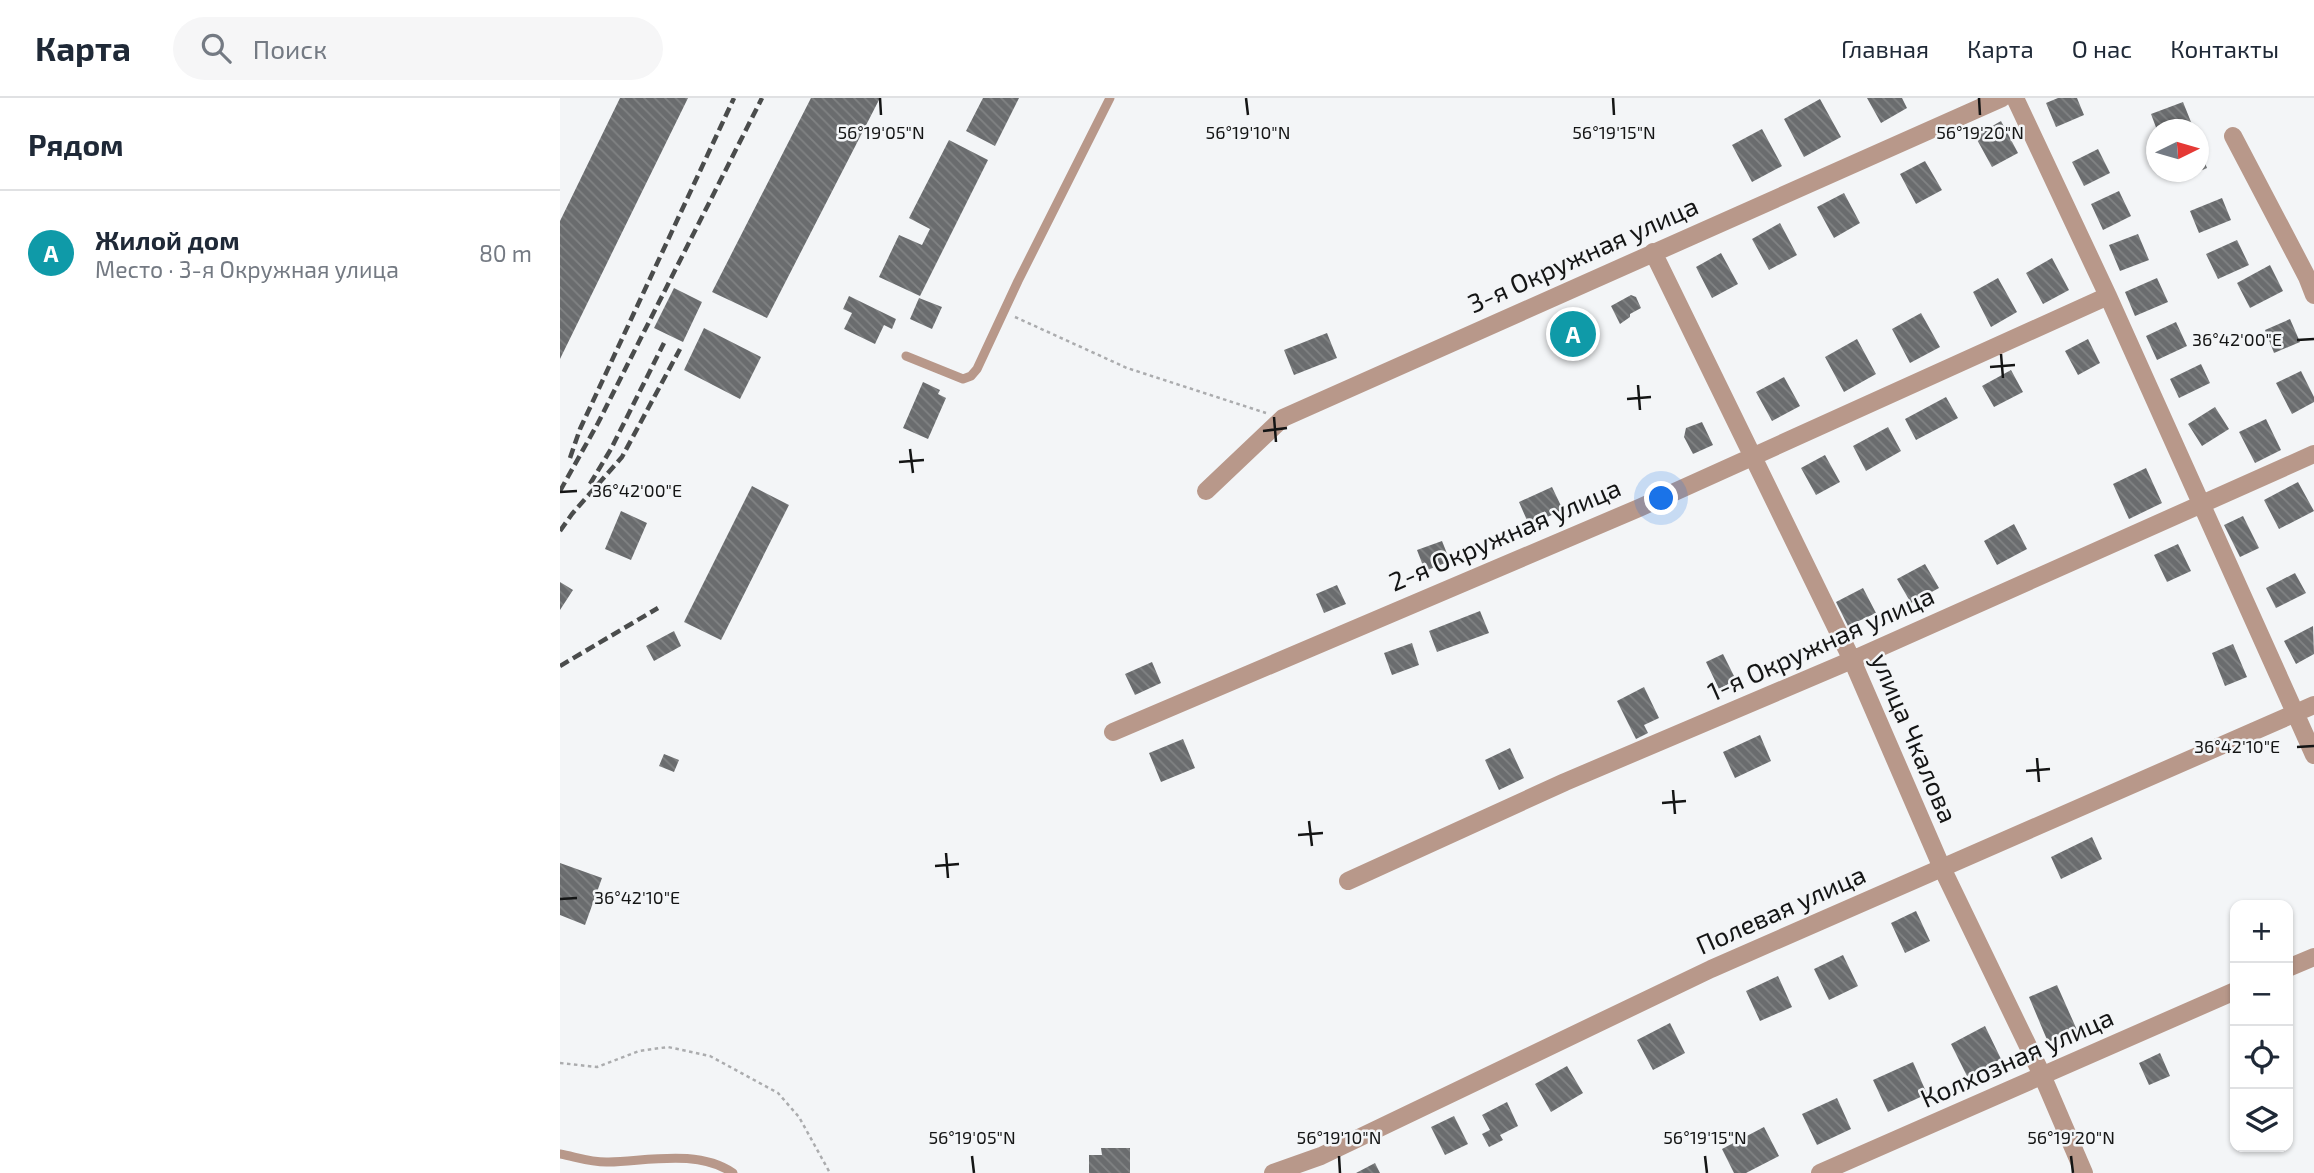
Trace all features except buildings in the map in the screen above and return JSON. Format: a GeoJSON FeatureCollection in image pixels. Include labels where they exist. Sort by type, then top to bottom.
{"type":"FeatureCollection","features":[{"type":"Feature","properties":{"kind":"street","name":"3-я Окружная улица"},"geometry":{"type":"LineString","coordinates":[[1206,491],[1283,418],[2003,98]]}},
{"type":"Feature","properties":{"kind":"street"},"geometry":{"type":"LineString","coordinates":[[2015,98],[2108,296],[2314,755]]}},
{"type":"Feature","properties":{"kind":"street"},"geometry":{"type":"LineString","coordinates":[[2233,136],[2314,295]]}},
{"type":"Feature","properties":{"kind":"street","name":"улица Чкалова"},"geometry":{"type":"LineString","coordinates":[[1653,252],[1852,660],[1942,868],[2042,1075],[2084,1173]]}},
{"type":"Feature","properties":{"kind":"street","name":"2-я Окружная улица"},"geometry":{"type":"LineString","coordinates":[[1112,732],[1639,508],[2108,296]]}},
{"type":"Feature","properties":{"kind":"street","name":"1-я Окружная улица"},"geometry":{"type":"LineString","coordinates":[[1348,881],[1565,782],[1852,660],[2314,454]]}},
{"type":"Feature","properties":{"kind":"street","name":"Полевая улица"},"geometry":{"type":"LineString","coordinates":[[1273,1173],[1321,1156],[1711,970],[2314,705]]}},
{"type":"Feature","properties":{"kind":"street"},"geometry":{"type":"LineString","coordinates":[[2293,966],[2314,957]]}},
{"type":"Feature","properties":{"kind":"street","name":"Колхозная улица"},"geometry":{"type":"LineString","coordinates":[[1820,1173],[2230,993]]}},
{"type":"Feature","properties":{"kind":"lane"},"geometry":{"type":"LineString","coordinates":[[906,356],[964,379],[977,369],[1110,98]]}},
{"type":"Feature","properties":{"kind":"lane"},"geometry":{"type":"LineString","coordinates":[[560,1154],[606,1163],[673,1158],[705,1162],[730,1172]]}},
{"type":"Feature","properties":{"kind":"path"},"geometry":{"type":"LineString","coordinates":[[1004,312],[1127,368],[1283,418]]}},
{"type":"Feature","properties":{"kind":"path"},"geometry":{"type":"LineString","coordinates":[[560,1063],[597,1067],[639,1051],[668,1047],[710,1056],[778,1093],[799,1117],[830,1173]]}},
{"type":"Feature","properties":{"kind":"railway"},"geometry":{"type":"LineString","coordinates":[[570,458],[580,429],[734,98]]}},
{"type":"Feature","properties":{"kind":"railway"},"geometry":{"type":"LineString","coordinates":[[560,491],[598,423],[762,98]]}},
{"type":"Feature","properties":{"kind":"railway"},"geometry":{"type":"LineString","coordinates":[[590,484],[611,449],[664,343]]}},
{"type":"Feature","properties":{"kind":"railway"},"geometry":{"type":"LineString","coordinates":[[560,531],[622,457],[680,349]]}},
{"type":"Feature","properties":{"kind":"railway"},"geometry":{"type":"LineString","coordinates":[[560,666],[658,608]]}},
{"type":"Feature","properties":{"kind":"place","name":"Жилой дом"},"geometry":{"type":"Point","coordinates":[1573,334]}}]}
